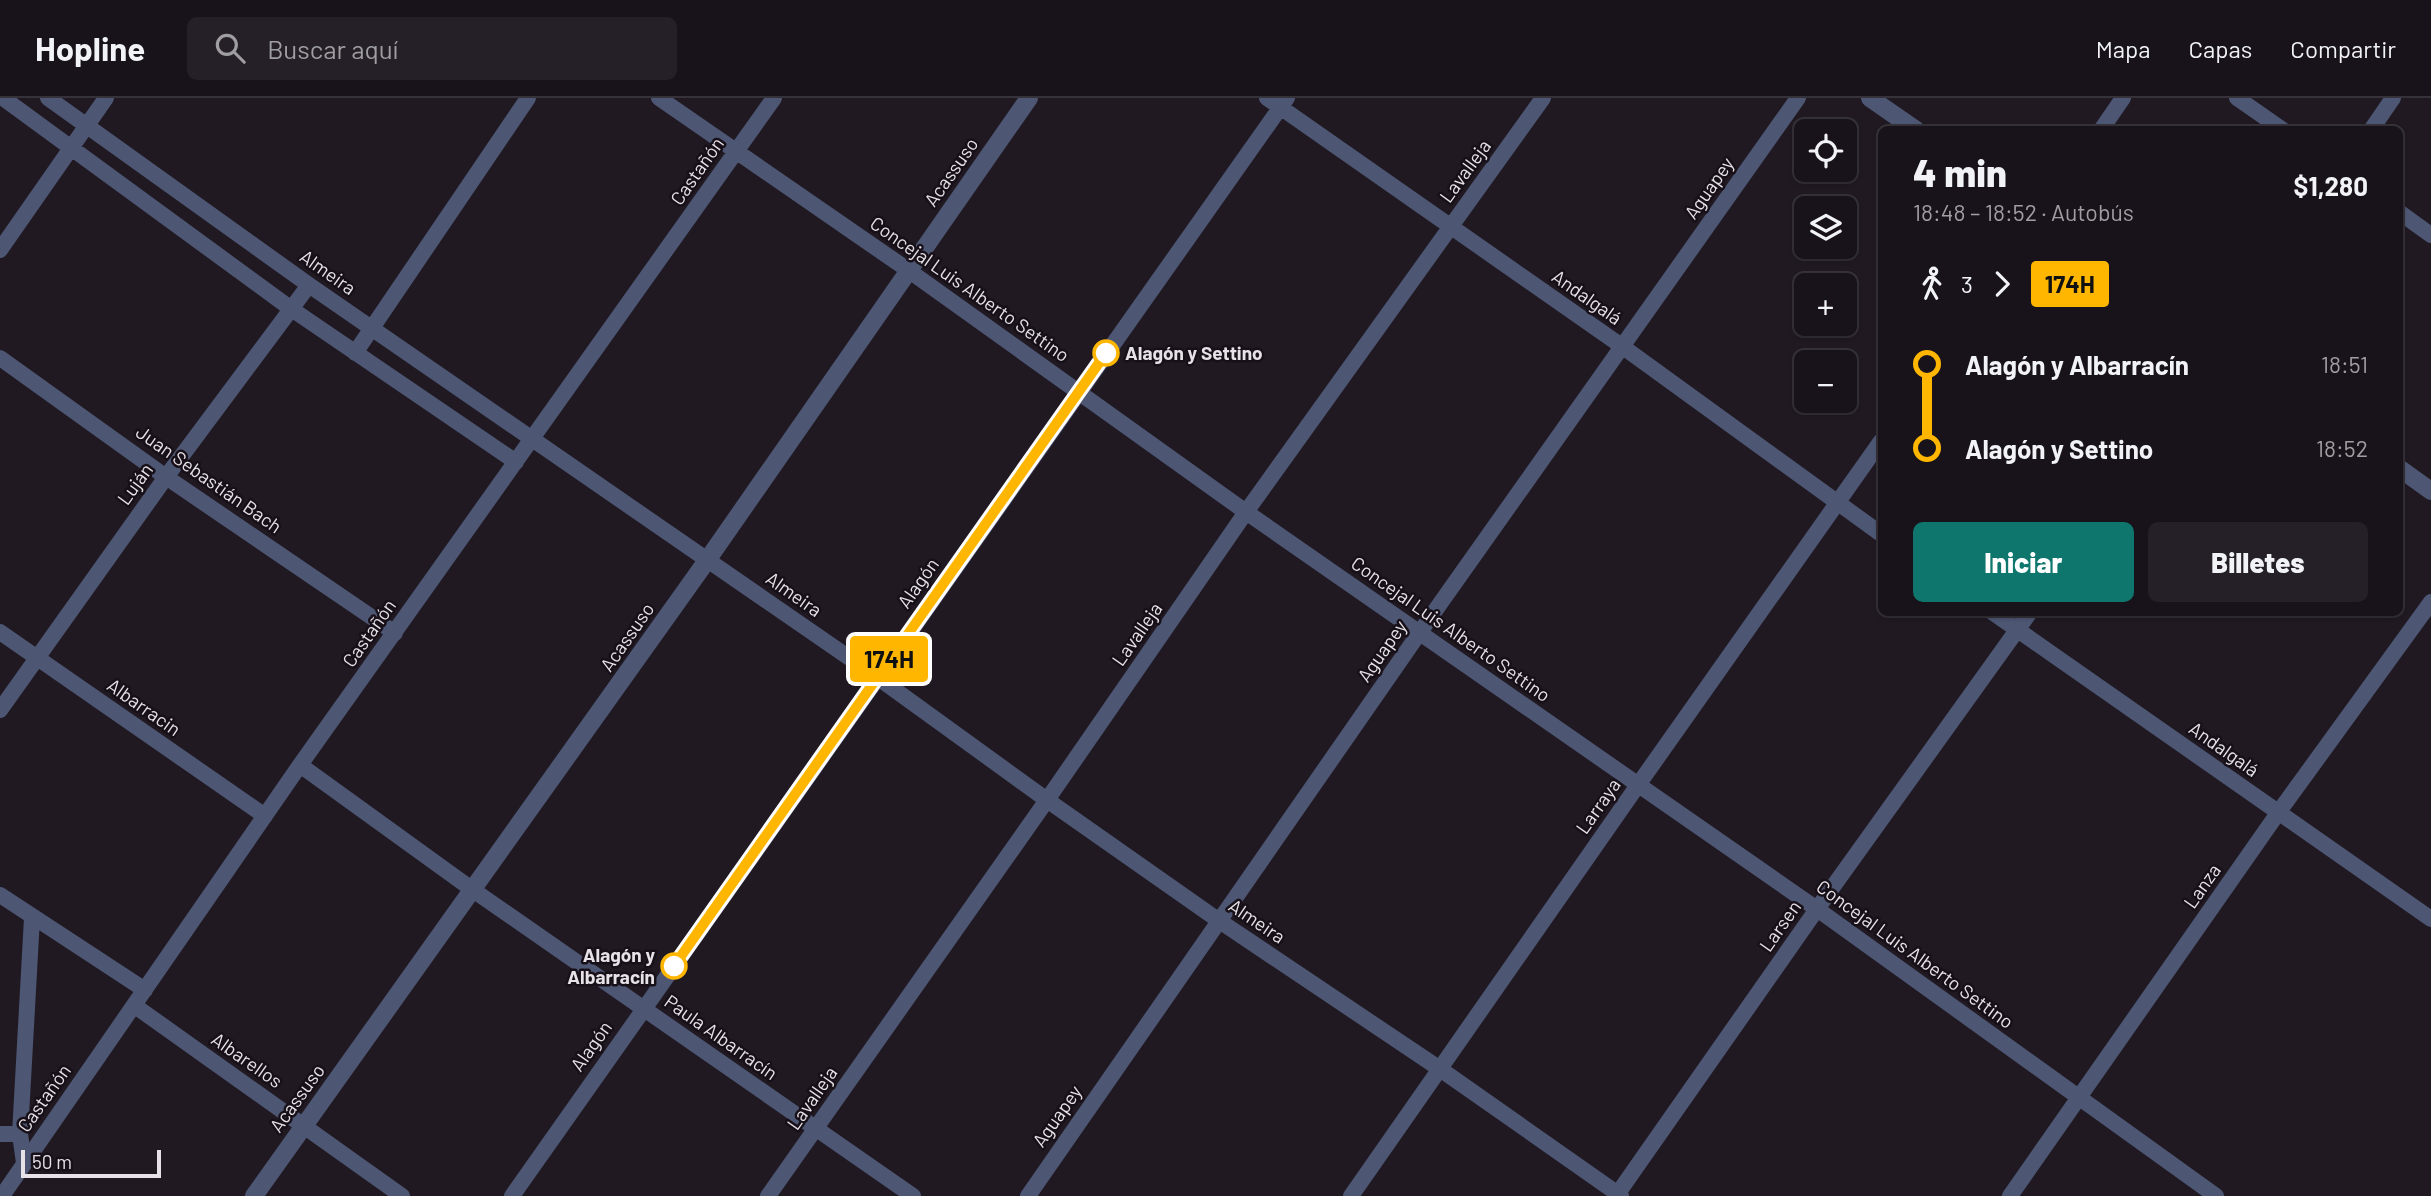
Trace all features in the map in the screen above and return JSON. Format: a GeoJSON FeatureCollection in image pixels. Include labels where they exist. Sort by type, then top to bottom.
{"type":"FeatureCollection","features":[{"type":"Feature","properties":{"kind":"street"},"geometry":{"type":"LineString","coordinates":[[3,98],[289,308],[516,462]]}},
{"type":"Feature","properties":{"kind":"street","name":"Almeira"},"geometry":{"type":"LineString","coordinates":[[48,98],[309,285],[708,559],[1218,920],[1440,1069],[1618,1195]]}},
{"type":"Feature","properties":{"kind":"street"},"geometry":{"type":"LineString","coordinates":[[0,250],[106,98]]}},
{"type":"Feature","properties":{"kind":"street"},"geometry":{"type":"LineString","coordinates":[[355,353],[528,98]]}},
{"type":"Feature","properties":{"kind":"street","name":"Concejal Luis Alberto Settino"},"geometry":{"type":"LineString","coordinates":[[660,98],[908,270],[1246,512],[1817,909],[2216,1196]]}},
{"type":"Feature","properties":{"kind":"street","name":"Castañón"},"geometry":{"type":"LineString","coordinates":[[2,1196],[300,765],[774,98]]}},
{"type":"Feature","properties":{"kind":"street","name":"Acassuso"},"geometry":{"type":"LineString","coordinates":[[254,1196],[708,559],[1029,98]]}},
{"type":"Feature","properties":{"kind":"street","name":"Andalgalá"},"geometry":{"type":"LineString","coordinates":[[1267,98],[1284,103],[1450,227],[1623,347],[1878,532]]}},
{"type":"Feature","properties":{"kind":"street","name":"Lavalleja"},"geometry":{"type":"LineString","coordinates":[[768,1196],[1246,512],[1543,98]]}},
{"type":"Feature","properties":{"kind":"street","name":"Aguapey"},"geometry":{"type":"LineString","coordinates":[[1028,1196],[1218,920],[1798,98]]}},
{"type":"Feature","properties":{"kind":"street"},"geometry":{"type":"LineString","coordinates":[[1870,98],[1910,126]]}},
{"type":"Feature","properties":{"kind":"street"},"geometry":{"type":"LineString","coordinates":[[2104,126],[2123,98]]}},
{"type":"Feature","properties":{"kind":"street"},"geometry":{"type":"LineString","coordinates":[[2237,98],[2277,126]]}},
{"type":"Feature","properties":{"kind":"street"},"geometry":{"type":"LineString","coordinates":[[2374,126],[2393,98]]}},
{"type":"Feature","properties":{"kind":"street","name":"Alagón"},"geometry":{"type":"LineString","coordinates":[[512,1196],[1284,103]]}},
{"type":"Feature","properties":{"kind":"street"},"geometry":{"type":"LineString","coordinates":[[2403,215],[2431,235]]}},
{"type":"Feature","properties":{"kind":"street","name":"Luján"},"geometry":{"type":"LineString","coordinates":[[0,710],[166,477],[289,308],[309,285]]}},
{"type":"Feature","properties":{"kind":"street","name":"Juan Sebastián Bach"},"geometry":{"type":"LineString","coordinates":[[0,358],[166,477],[395,633]]}},
{"type":"Feature","properties":{"kind":"street","name":"Larraya"},"geometry":{"type":"LineString","coordinates":[[1351,1196],[1878,445]]}},
{"type":"Feature","properties":{"kind":"street"},"geometry":{"type":"LineString","coordinates":[[2403,471],[2431,491]]}},
{"type":"Feature","properties":{"kind":"street","name":"Lanza"},"geometry":{"type":"LineString","coordinates":[[2010,1196],[2080,1100],[2278,813],[2431,602]]}},
{"type":"Feature","properties":{"kind":"street","name":"Andalgalá"},"geometry":{"type":"LineString","coordinates":[[1998,616],[2431,919]]}},
{"type":"Feature","properties":{"kind":"street","name":"Larsen"},"geometry":{"type":"LineString","coordinates":[[1618,1195],[1817,909],[2026,616]]}},
{"type":"Feature","properties":{"kind":"street","name":"Albarracin"},"geometry":{"type":"LineString","coordinates":[[0,632],[265,816]]}},
{"type":"Feature","properties":{"kind":"street","name":"Paula Albarracín"},"geometry":{"type":"LineString","coordinates":[[300,765],[473,890],[913,1196]]}},
{"type":"Feature","properties":{"kind":"street"},"geometry":{"type":"LineString","coordinates":[[0,895],[145,990]]}},
{"type":"Feature","properties":{"kind":"street"},"geometry":{"type":"LineString","coordinates":[[24,1163],[20,1134],[32,918]]}},
{"type":"Feature","properties":{"kind":"street","name":"Albarellos"},"geometry":{"type":"LineString","coordinates":[[135,1006],[402,1196]]}},
{"type":"Feature","properties":{"kind":"street"},"geometry":{"type":"LineString","coordinates":[[0,1134],[20,1134]]}},
{"type":"Feature","properties":{"kind":"bus line","name":"174H"},"geometry":{"type":"LineString","coordinates":[[674,966],[1106,353]]}},
{"type":"Feature","properties":{"kind":"place","name":"Alagón y Settino"},"geometry":{"type":"Point","coordinates":[1106,353]}},
{"type":"Feature","properties":{"kind":"place","name":"Alagón y Albarracín"},"geometry":{"type":"Point","coordinates":[674,966]}}]}
